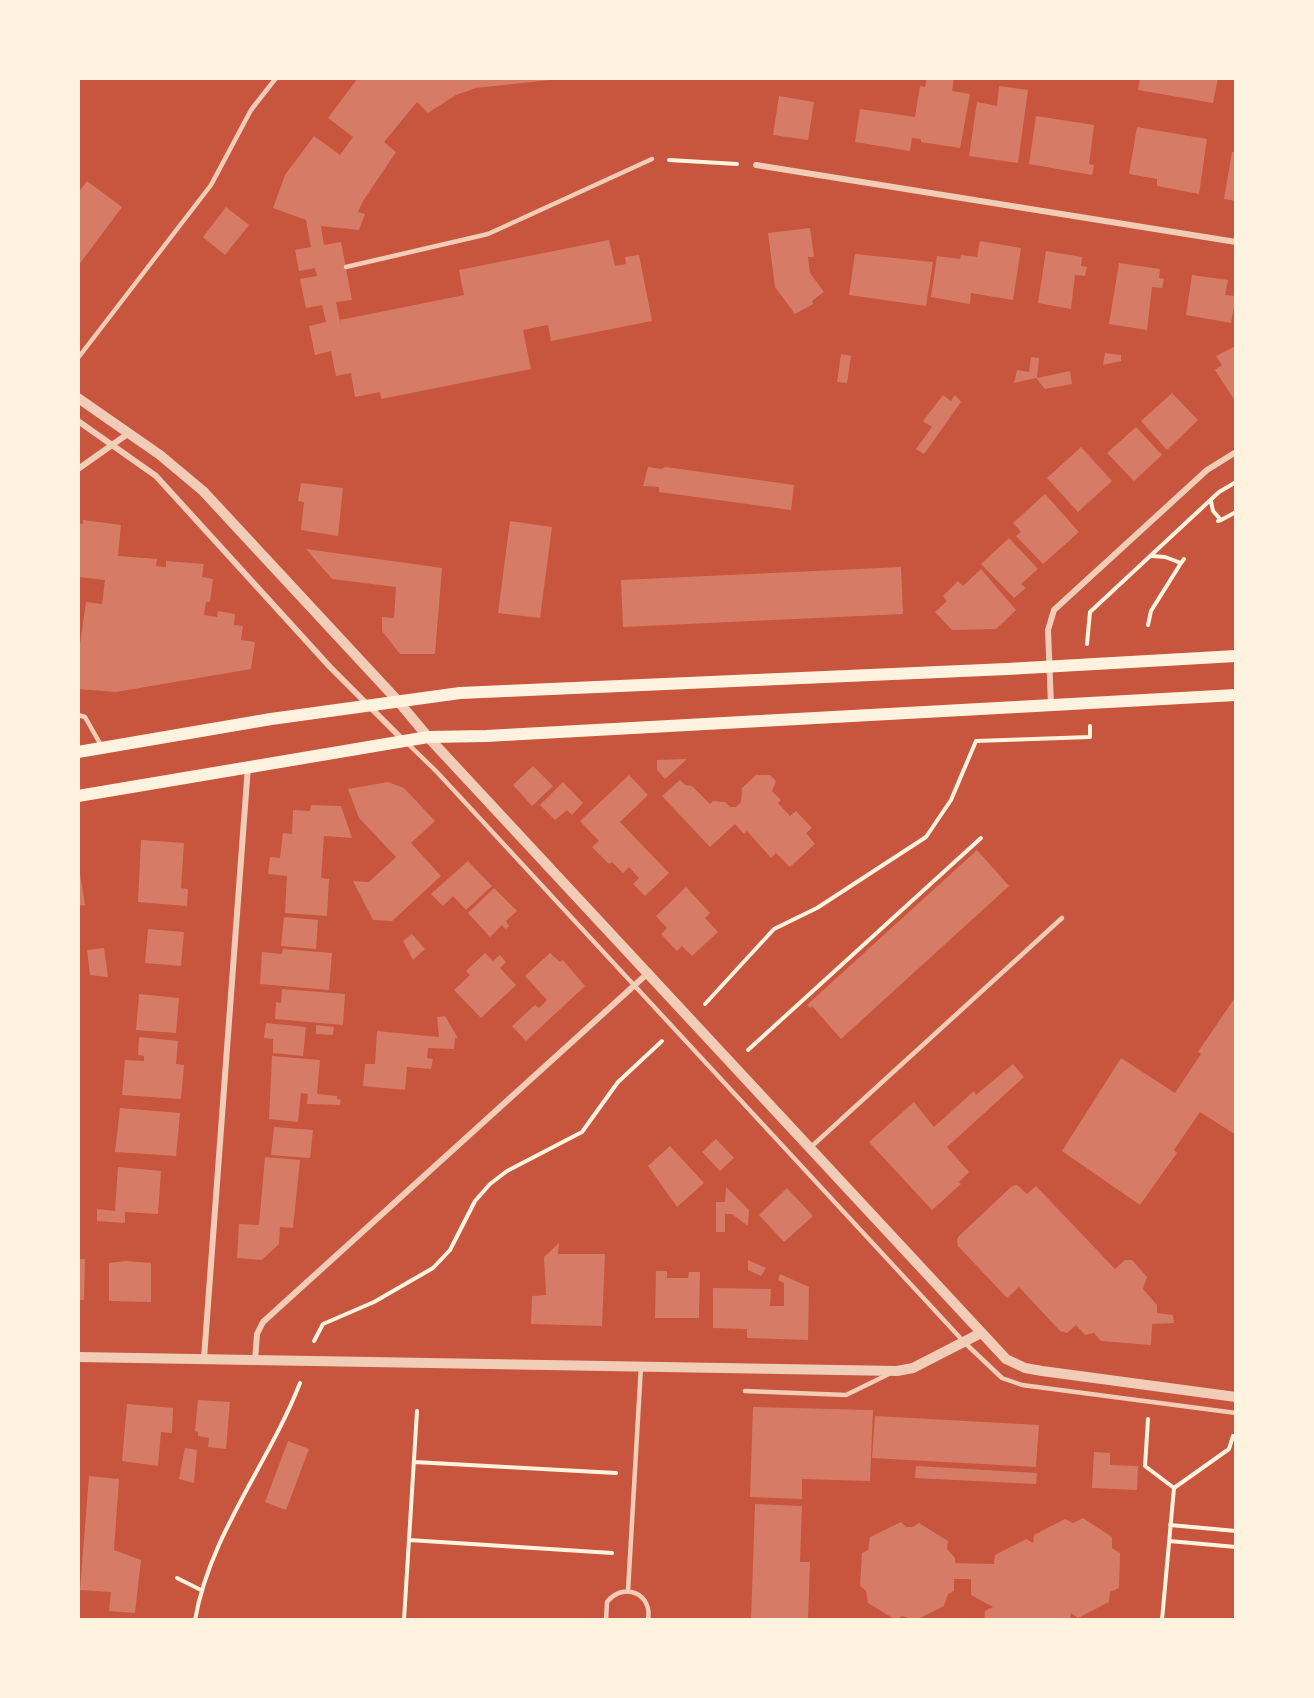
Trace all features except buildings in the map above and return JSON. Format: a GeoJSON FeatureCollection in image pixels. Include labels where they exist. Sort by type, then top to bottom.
{"type":"FeatureCollection","features":[{"type":"Feature","properties":{"kind":"main road"},"geometry":{"type":"LineString","coordinates":[[78,752],[367,704],[471,692],[1050,667],[1236,656]]}},
{"type":"Feature","properties":{"kind":"main road"},"geometry":{"type":"LineString","coordinates":[[78,796],[402,739],[534,734],[1236,695]]}},
{"type":"Feature","properties":{"kind":"street"},"geometry":{"type":"LineString","coordinates":[[756,165],[1236,242]]}},
{"type":"Feature","properties":{"kind":"street"},"geometry":{"type":"LineString","coordinates":[[78,398],[129,433],[203,491],[397,700],[428,737],[1006,1359],[1025,1368],[1236,1397]]}},
{"type":"Feature","properties":{"kind":"street"},"geometry":{"type":"LineString","coordinates":[[78,420],[156,476],[402,739]]}},
{"type":"Feature","properties":{"kind":"street"},"geometry":{"type":"LineString","coordinates":[[78,469],[129,433]]}},
{"type":"Feature","properties":{"kind":"street"},"geometry":{"type":"LineString","coordinates":[[1051,705],[1048,630],[1054,610],[1207,470],[1236,452]]}},
{"type":"Feature","properties":{"kind":"street"},"geometry":{"type":"LineString","coordinates":[[204,1358],[248,766]]}},
{"type":"Feature","properties":{"kind":"street"},"geometry":{"type":"LineString","coordinates":[[255,1361],[257,1334],[263,1322],[648,973]]}},
{"type":"Feature","properties":{"kind":"street"},"geometry":{"type":"LineString","coordinates":[[78,1357],[897,1371],[913,1368],[981,1333]]}},
{"type":"Feature","properties":{"kind":"lane"},"geometry":{"type":"LineString","coordinates":[[78,358],[211,185],[251,110],[276,78]]}},
{"type":"Feature","properties":{"kind":"lane"},"geometry":{"type":"LineString","coordinates":[[346,267],[488,234],[652,159]]}},
{"type":"Feature","properties":{"kind":"lane"},"geometry":{"type":"LineString","coordinates":[[78,715],[85,717],[102,747]]}},
{"type":"Feature","properties":{"kind":"lane"},"geometry":{"type":"LineString","coordinates":[[402,739],[435,771],[965,1342],[1009,1383],[1236,1413]]}},
{"type":"Feature","properties":{"kind":"lane"},"geometry":{"type":"LineString","coordinates":[[810,1148],[1062,918]]}},
{"type":"Feature","properties":{"kind":"lane"},"geometry":{"type":"LineString","coordinates":[[628,1591],[641,1365]]}},
{"type":"Feature","properties":{"kind":"lane"},"geometry":{"type":"LineString","coordinates":[[745,1391],[846,1395],[897,1371]]}},
{"type":"Feature","properties":{"kind":"lane"},"geometry":{"type":"LineString","coordinates":[[606,1620],[608,1602],[616,1593],[628,1591],[644,1598],[649,1609],[648,1620]]}},
{"type":"Feature","properties":{"kind":"path"},"geometry":{"type":"LineString","coordinates":[[652,159],[756,165]]}},
{"type":"Feature","properties":{"kind":"path"},"geometry":{"type":"LineString","coordinates":[[1087,646],[1089,612],[1209,503],[1236,482]]}},
{"type":"Feature","properties":{"kind":"path"},"geometry":{"type":"LineString","coordinates":[[1209,503],[1220,520],[1236,512]]}},
{"type":"Feature","properties":{"kind":"path"},"geometry":{"type":"LineString","coordinates":[[1148,626],[1151,611],[1182,561],[1154,554]]}},
{"type":"Feature","properties":{"kind":"path"},"geometry":{"type":"LineString","coordinates":[[700,1009],[774,929],[817,908],[926,837],[951,800],[976,741],[1090,737],[1090,720]]}},
{"type":"Feature","properties":{"kind":"path"},"geometry":{"type":"LineString","coordinates":[[732,1065],[981,838]]}},
{"type":"Feature","properties":{"kind":"path"},"geometry":{"type":"LineString","coordinates":[[314,1341],[323,1324],[410,1284],[440,1262],[450,1250],[475,1200],[490,1184],[507,1171],[582,1131],[618,1082],[668,1036]]}},
{"type":"Feature","properties":{"kind":"path"},"geometry":{"type":"LineString","coordinates":[[195,1620],[201,1590],[222,1540],[286,1418],[302,1379]]}},
{"type":"Feature","properties":{"kind":"path"},"geometry":{"type":"LineString","coordinates":[[405,1620],[417,1411]]}},
{"type":"Feature","properties":{"kind":"path"},"geometry":{"type":"LineString","coordinates":[[1148,1419],[1145,1466],[1174,1488]]}},
{"type":"Feature","properties":{"kind":"path"},"geometry":{"type":"LineString","coordinates":[[1162,1620],[1174,1488],[1229,1449],[1233,1436]]}},
{"type":"Feature","properties":{"kind":"path"},"geometry":{"type":"LineString","coordinates":[[414,1462],[635,1474]]}},
{"type":"Feature","properties":{"kind":"path"},"geometry":{"type":"LineString","coordinates":[[1170,1525],[1236,1532]]}},
{"type":"Feature","properties":{"kind":"path"},"geometry":{"type":"LineString","coordinates":[[409,1540],[630,1554]]}},
{"type":"Feature","properties":{"kind":"path"},"geometry":{"type":"LineString","coordinates":[[1169,1541],[1236,1547]]}},
{"type":"Feature","properties":{"kind":"path"},"geometry":{"type":"LineString","coordinates":[[177,1578],[201,1590]]}}]}
